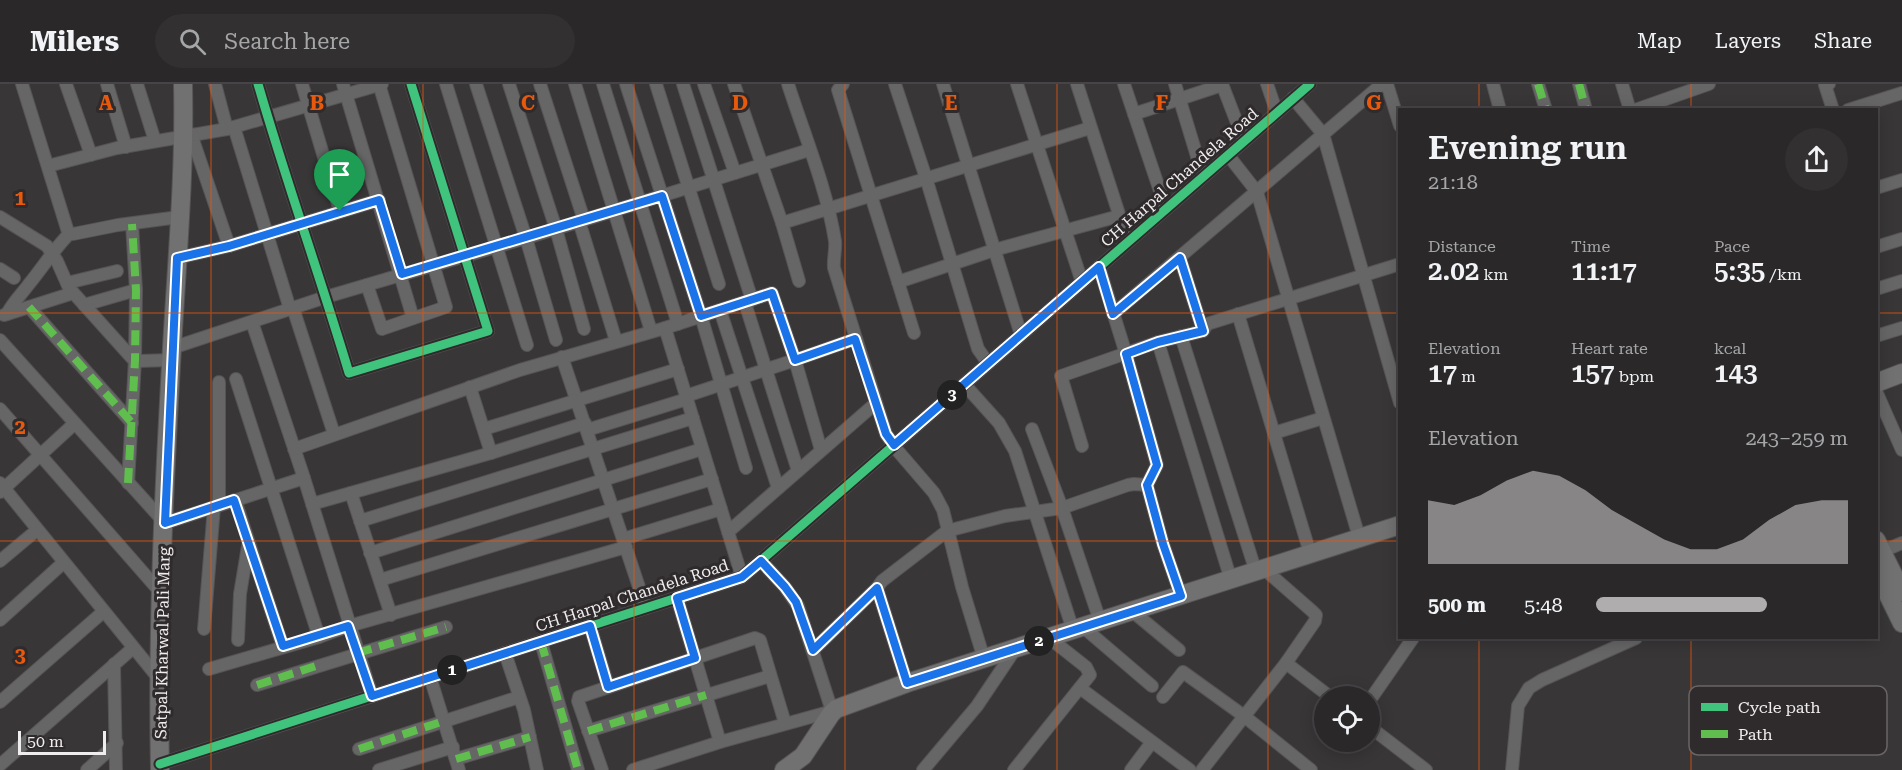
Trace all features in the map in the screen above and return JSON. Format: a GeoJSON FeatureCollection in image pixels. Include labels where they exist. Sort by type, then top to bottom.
{"type":"FeatureCollection","features":[{"type":"Feature","properties":{"kind":"street"},"geometry":{"type":"LineString","coordinates":[[22,84],[70,232]]}},
{"type":"Feature","properties":{"kind":"street"},"geometry":{"type":"LineString","coordinates":[[66,84],[91,155]]}},
{"type":"Feature","properties":{"kind":"street"},"geometry":{"type":"LineString","coordinates":[[106,84],[126,147]]}},
{"type":"Feature","properties":{"kind":"street"},"geometry":{"type":"LineString","coordinates":[[137,84],[155,141]]}},
{"type":"Feature","properties":{"kind":"street","name":"Satpal Kharwal Pali Marg"},"geometry":{"type":"LineString","coordinates":[[160,767],[162,594],[172,354],[179,217],[188,135],[183,84]]}},
{"type":"Feature","properties":{"kind":"street"},"geometry":{"type":"LineString","coordinates":[[215,84],[334,434]]}},
{"type":"Feature","properties":{"kind":"street"},"geometry":{"type":"LineString","coordinates":[[258,84],[300,224],[326,297],[349,373],[488,331],[411,84]]}},
{"type":"Feature","properties":{"kind":"street"},"geometry":{"type":"LineString","coordinates":[[302,84],[340,211]]}},
{"type":"Feature","properties":{"kind":"street"},"geometry":{"type":"LineString","coordinates":[[48,166],[126,147],[231,128],[308,106],[345,89],[380,84],[446,308],[382,329],[367,285]]}},
{"type":"Feature","properties":{"kind":"street"},"geometry":{"type":"LineString","coordinates":[[446,84],[527,345]]}},
{"type":"Feature","properties":{"kind":"street"},"geometry":{"type":"LineString","coordinates":[[476,84],[556,340]]}},
{"type":"Feature","properties":{"kind":"street"},"geometry":{"type":"LineString","coordinates":[[509,84],[556,229],[584,329]]}},
{"type":"Feature","properties":{"kind":"street"},"geometry":{"type":"LineString","coordinates":[[540,84],[616,341]]}},
{"type":"Feature","properties":{"kind":"street"},"geometry":{"type":"LineString","coordinates":[[575,84],[651,331]]}},
{"type":"Feature","properties":{"kind":"street"},"geometry":{"type":"LineString","coordinates":[[603,84],[678,324]]}},
{"type":"Feature","properties":{"kind":"street"},"geometry":{"type":"LineString","coordinates":[[626,84],[701,316],[746,468]]}},
{"type":"Feature","properties":{"kind":"street"},"geometry":{"type":"LineString","coordinates":[[656,84],[719,284]]}},
{"type":"Feature","properties":{"kind":"street"},"geometry":{"type":"LineString","coordinates":[[683,84],[748,301],[765,370],[798,471]]}},
{"type":"Feature","properties":{"kind":"street"},"geometry":{"type":"LineString","coordinates":[[705,84],[735,173]]}},
{"type":"Feature","properties":{"kind":"street"},"geometry":{"type":"LineString","coordinates":[[734,84],[782,223],[799,281]]}},
{"type":"Feature","properties":{"kind":"street"},"geometry":{"type":"LineString","coordinates":[[788,84],[828,209],[835,244],[834,268],[886,434],[934,493],[942,510],[984,659]]}},
{"type":"Feature","properties":{"kind":"street"},"geometry":{"type":"LineString","coordinates":[[843,84],[838,90],[914,333]]}},
{"type":"Feature","properties":{"kind":"street"},"geometry":{"type":"LineString","coordinates":[[895,84],[978,349],[988,363]]}},
{"type":"Feature","properties":{"kind":"street"},"geometry":{"type":"LineString","coordinates":[[943,84],[1021,335]]}},
{"type":"Feature","properties":{"kind":"street"},"geometry":{"type":"LineString","coordinates":[[1017,84],[1082,282]]}},
{"type":"Feature","properties":{"kind":"street"},"geometry":{"type":"LineString","coordinates":[[1077,84],[1128,242]]}},
{"type":"Feature","properties":{"kind":"street"},"geometry":{"type":"LineString","coordinates":[[1124,84],[1166,209]]}},
{"type":"Feature","properties":{"kind":"street"},"geometry":{"type":"LineString","coordinates":[[1175,84],[1203,176]]}},
{"type":"Feature","properties":{"kind":"street"},"geometry":{"type":"LineString","coordinates":[[1134,114],[1222,84],[1244,141]]}},
{"type":"Feature","properties":{"kind":"street"},"geometry":{"type":"LineString","coordinates":[[1267,84],[1277,112]]}},
{"type":"Feature","properties":{"kind":"street","name":"CH Harpal Chandela Road"},"geometry":{"type":"LineString","coordinates":[[160,767],[742,577],[1310,84]]}},
{"type":"Feature","properties":{"kind":"street"},"geometry":{"type":"LineString","coordinates":[[1113,314],[1382,84]]}},
{"type":"Feature","properties":{"kind":"street"},"geometry":{"type":"LineString","coordinates":[[1387,84],[1398,120]]}},
{"type":"Feature","properties":{"kind":"street"},"geometry":{"type":"LineString","coordinates":[[1493,84],[1499,108]]}},
{"type":"Feature","properties":{"kind":"street"},"geometry":{"type":"LineString","coordinates":[[1539,84],[1545,108]]}},
{"type":"Feature","properties":{"kind":"street"},"geometry":{"type":"LineString","coordinates":[[1579,84],[1586,108]]}},
{"type":"Feature","properties":{"kind":"street"},"geometry":{"type":"LineString","coordinates":[[1622,84],[1629,108]]}},
{"type":"Feature","properties":{"kind":"street"},"geometry":{"type":"LineString","coordinates":[[1641,108],[1709,84]]}},
{"type":"Feature","properties":{"kind":"street"},"geometry":{"type":"LineString","coordinates":[[1829,84],[1825,85],[1832,108]]}},
{"type":"Feature","properties":{"kind":"street"},"geometry":{"type":"LineString","coordinates":[[345,89],[402,274],[413,318]]}},
{"type":"Feature","properties":{"kind":"street"},"geometry":{"type":"LineString","coordinates":[[1854,108],[1902,93]]}},
{"type":"Feature","properties":{"kind":"street"},"geometry":{"type":"LineString","coordinates":[[1293,98],[1323,134],[1397,386]]}},
{"type":"Feature","properties":{"kind":"street"},"geometry":{"type":"LineString","coordinates":[[782,223],[1090,128]]}},
{"type":"Feature","properties":{"kind":"street"},"geometry":{"type":"LineString","coordinates":[[188,135],[229,246]]}},
{"type":"Feature","properties":{"kind":"street"},"geometry":{"type":"LineString","coordinates":[[135,360],[172,354],[252,322],[326,297],[556,229],[809,150]]}},
{"type":"Feature","properties":{"kind":"street"},"geometry":{"type":"LineString","coordinates":[[1228,155],[1257,192],[1359,537]]}},
{"type":"Feature","properties":{"kind":"street"},"geometry":{"type":"LineString","coordinates":[[1878,187],[1902,180]]}},
{"type":"Feature","properties":{"kind":"street"},"geometry":{"type":"LineString","coordinates":[[177,258],[229,246],[379,200]]}},
{"type":"Feature","properties":{"kind":"street"},"geometry":{"type":"LineString","coordinates":[[898,282],[994,250],[1119,216]]}},
{"type":"Feature","properties":{"kind":"street"},"geometry":{"type":"LineString","coordinates":[[0,217],[47,246],[70,288],[135,360]]}},
{"type":"Feature","properties":{"kind":"street"},"geometry":{"type":"LineString","coordinates":[[70,232],[73,234],[179,217]]}},
{"type":"Feature","properties":{"kind":"street"},"geometry":{"type":"LineString","coordinates":[[128,483],[135,360],[136,290],[132,224]]}},
{"type":"Feature","properties":{"kind":"street"},"geometry":{"type":"LineString","coordinates":[[3,315],[70,232]]}},
{"type":"Feature","properties":{"kind":"street"},"geometry":{"type":"LineString","coordinates":[[1878,246],[1902,239]]}},
{"type":"Feature","properties":{"kind":"street"},"geometry":{"type":"LineString","coordinates":[[1180,258],[1203,331]]}},
{"type":"Feature","properties":{"kind":"street"},"geometry":{"type":"LineString","coordinates":[[1082,446],[1061,376],[1158,342],[1203,331],[1207,324],[1398,265]]}},
{"type":"Feature","properties":{"kind":"street"},"geometry":{"type":"LineString","coordinates":[[1099,267],[1157,465],[1147,485],[1163,544],[1181,596]]}},
{"type":"Feature","properties":{"kind":"street"},"geometry":{"type":"LineString","coordinates":[[0,269],[14,278]]}},
{"type":"Feature","properties":{"kind":"street"},"geometry":{"type":"LineString","coordinates":[[3,315],[29,307],[70,288],[117,271]]}},
{"type":"Feature","properties":{"kind":"street"},"geometry":{"type":"LineString","coordinates":[[1878,288],[1902,281]]}},
{"type":"Feature","properties":{"kind":"street"},"geometry":{"type":"LineString","coordinates":[[84,304],[136,290]]}},
{"type":"Feature","properties":{"kind":"street"},"geometry":{"type":"LineString","coordinates":[[294,448],[562,357],[665,328],[772,293],[795,360],[821,450]]}},
{"type":"Feature","properties":{"kind":"street"},"geometry":{"type":"LineString","coordinates":[[29,307],[132,423]]}},
{"type":"Feature","properties":{"kind":"street"},"geometry":{"type":"LineString","coordinates":[[720,310],[778,488]]}},
{"type":"Feature","properties":{"kind":"street"},"geometry":{"type":"LineString","coordinates":[[1238,314],[1310,553]]}},
{"type":"Feature","properties":{"kind":"street"},"geometry":{"type":"LineString","coordinates":[[252,322],[304,478],[348,626],[372,696]]}},
{"type":"Feature","properties":{"kind":"street"},"geometry":{"type":"LineString","coordinates":[[665,328],[742,577]]}},
{"type":"Feature","properties":{"kind":"street"},"geometry":{"type":"LineString","coordinates":[[1878,335],[1902,328]]}},
{"type":"Feature","properties":{"kind":"street"},"geometry":{"type":"LineString","coordinates":[[1181,336],[1260,571],[1316,615],[1315,621],[1286,663],[1202,770]]}},
{"type":"Feature","properties":{"kind":"street"},"geometry":{"type":"LineString","coordinates":[[312,504],[686,397],[855,339]]}},
{"type":"Feature","properties":{"kind":"street"},"geometry":{"type":"LineString","coordinates":[[0,340],[165,523],[304,478]]}},
{"type":"Feature","properties":{"kind":"street"},"geometry":{"type":"LineString","coordinates":[[1158,342],[1231,580]]}},
{"type":"Feature","properties":{"kind":"street"},"geometry":{"type":"LineString","coordinates":[[562,357],[646,608]]}},
{"type":"Feature","properties":{"kind":"street"},"geometry":{"type":"LineString","coordinates":[[484,429],[678,369]]}},
{"type":"Feature","properties":{"kind":"street"},"geometry":{"type":"LineString","coordinates":[[1878,382],[1902,373]]}},
{"type":"Feature","properties":{"kind":"street"},"geometry":{"type":"LineString","coordinates":[[236,379],[319,637]]}},
{"type":"Feature","properties":{"kind":"street"},"geometry":{"type":"LineString","coordinates":[[204,629],[216,506],[219,382]]}},
{"type":"Feature","properties":{"kind":"street"},"geometry":{"type":"LineString","coordinates":[[964,384],[988,409],[1008,436],[1015,450],[1034,513],[1085,626],[1152,686]]}},
{"type":"Feature","properties":{"kind":"street"},"geometry":{"type":"LineString","coordinates":[[470,387],[491,453]]}},
{"type":"Feature","properties":{"kind":"street"},"geometry":{"type":"LineString","coordinates":[[1878,396],[1902,450]]}},
{"type":"Feature","properties":{"kind":"street"},"geometry":{"type":"LineString","coordinates":[[728,532],[876,403]]}},
{"type":"Feature","properties":{"kind":"street"},"geometry":{"type":"LineString","coordinates":[[0,409],[162,594]]}},
{"type":"Feature","properties":{"kind":"street"},"geometry":{"type":"LineString","coordinates":[[360,521],[693,418]]}},
{"type":"Feature","properties":{"kind":"street"},"geometry":{"type":"LineString","coordinates":[[1274,433],[1323,418]]}},
{"type":"Feature","properties":{"kind":"street"},"geometry":{"type":"LineString","coordinates":[[74,424],[1,488],[161,680]]}},
{"type":"Feature","properties":{"kind":"street"},"geometry":{"type":"LineString","coordinates":[[1032,429],[1062,508],[1085,626]]}},
{"type":"Feature","properties":{"kind":"street"},"geometry":{"type":"LineString","coordinates":[[370,553],[702,448]]}},
{"type":"Feature","properties":{"kind":"street"},"geometry":{"type":"LineString","coordinates":[[380,580],[712,479]]}},
{"type":"Feature","properties":{"kind":"street"},"geometry":{"type":"LineString","coordinates":[[813,650],[882,581],[947,531],[1005,516],[1062,508],[1128,485],[1147,485]]}},
{"type":"Feature","properties":{"kind":"street"},"geometry":{"type":"LineString","coordinates":[[351,493],[391,615]]}},
{"type":"Feature","properties":{"kind":"street"},"geometry":{"type":"LineString","coordinates":[[234,500],[283,646]]}},
{"type":"Feature","properties":{"kind":"street"},"geometry":{"type":"LineString","coordinates":[[209,669],[624,543],[721,509]]}},
{"type":"Feature","properties":{"kind":"street"},"geometry":{"type":"LineString","coordinates":[[633,770],[720,742],[834,710],[907,683],[1398,526]]}},
{"type":"Feature","properties":{"kind":"street"},"geometry":{"type":"LineString","coordinates":[[0,561],[37,530]]}},
{"type":"Feature","properties":{"kind":"street"},"geometry":{"type":"LineString","coordinates":[[1902,543],[1878,549],[1902,592]]}},
{"type":"Feature","properties":{"kind":"street"},"geometry":{"type":"LineString","coordinates":[[238,640],[240,594],[249,545]]}},
{"type":"Feature","properties":{"kind":"street"},"geometry":{"type":"LineString","coordinates":[[761,561],[796,602],[834,710]]}},
{"type":"Feature","properties":{"kind":"street"},"geometry":{"type":"LineString","coordinates":[[1,617],[63,563]]}},
{"type":"Feature","properties":{"kind":"street"},"geometry":{"type":"LineString","coordinates":[[1878,574],[1901,617]]}},
{"type":"Feature","properties":{"kind":"street"},"geometry":{"type":"LineString","coordinates":[[877,588],[907,683]]}},
{"type":"Feature","properties":{"kind":"street"},"geometry":{"type":"LineString","coordinates":[[677,598],[720,742]]}},
{"type":"Feature","properties":{"kind":"street"},"geometry":{"type":"LineString","coordinates":[[1132,611],[1179,650]]}},
{"type":"Feature","properties":{"kind":"street"},"geometry":{"type":"LineString","coordinates":[[0,702],[103,612]]}},
{"type":"Feature","properties":{"kind":"street"},"geometry":{"type":"LineString","coordinates":[[590,626],[608,687]]}},
{"type":"Feature","properties":{"kind":"street"},"geometry":{"type":"LineString","coordinates":[[257,685],[446,627]]}},
{"type":"Feature","properties":{"kind":"street"},"geometry":{"type":"LineString","coordinates":[[602,770],[578,701],[579,697],[755,638],[760,640],[785,723]]}},
{"type":"Feature","properties":{"kind":"street"},"geometry":{"type":"LineString","coordinates":[[1014,770],[1090,675],[1089,669],[1048,638]]}},
{"type":"Feature","properties":{"kind":"street"},"geometry":{"type":"LineString","coordinates":[[1380,686],[1412,639]]}},
{"type":"Feature","properties":{"kind":"street"},"geometry":{"type":"LineString","coordinates":[[1512,770],[1518,706],[1530,688],[1542,680],[1632,639]]}},
{"type":"Feature","properties":{"kind":"street"},"geometry":{"type":"LineString","coordinates":[[541,642],[578,770]]}},
{"type":"Feature","properties":{"kind":"street"},"geometry":{"type":"LineString","coordinates":[[0,765],[133,648]]}},
{"type":"Feature","properties":{"kind":"street"},"geometry":{"type":"LineString","coordinates":[[923,770],[977,706],[1016,648]]}},
{"type":"Feature","properties":{"kind":"street"},"geometry":{"type":"LineString","coordinates":[[505,653],[530,737],[537,770]]}},
{"type":"Feature","properties":{"kind":"street"},"geometry":{"type":"LineString","coordinates":[[1286,663],[1316,686]]}},
{"type":"Feature","properties":{"kind":"street"},"geometry":{"type":"LineString","coordinates":[[114,664],[116,770]]}},
{"type":"Feature","properties":{"kind":"street"},"geometry":{"type":"LineString","coordinates":[[1163,697],[1183,672],[1244,716],[1296,765],[1311,770]]}},
{"type":"Feature","properties":{"kind":"street"},"geometry":{"type":"LineString","coordinates":[[588,731],[770,676]]}},
{"type":"Feature","properties":{"kind":"street"},"geometry":{"type":"LineString","coordinates":[[430,677],[456,759]]}},
{"type":"Feature","properties":{"kind":"street"},"geometry":{"type":"LineString","coordinates":[[1080,688],[1190,770]]}},
{"type":"Feature","properties":{"kind":"street"},"geometry":{"type":"LineString","coordinates":[[359,749],[519,697]]}},
{"type":"Feature","properties":{"kind":"street"},"geometry":{"type":"LineString","coordinates":[[784,770],[802,763],[834,710]]}},
{"type":"Feature","properties":{"kind":"street"},"geometry":{"type":"LineString","coordinates":[[1380,735],[1426,770]]}},
{"type":"Feature","properties":{"kind":"street"},"geometry":{"type":"LineString","coordinates":[[379,770],[456,759],[530,737]]}},
{"type":"Feature","properties":{"kind":"street"},"geometry":{"type":"LineString","coordinates":[[1131,770],[1152,742]]}},
{"type":"Feature","properties":{"kind":"street"},"geometry":{"type":"LineString","coordinates":[[87,770],[117,743]]}},
{"type":"Feature","properties":{"kind":"marked path"},"geometry":{"type":"LineString","coordinates":[[1538,84],[1545,108]]}},
{"type":"Feature","properties":{"kind":"marked path"},"geometry":{"type":"LineString","coordinates":[[1579,84],[1585,108]]}},
{"type":"Feature","properties":{"kind":"marked path"},"geometry":{"type":"LineString","coordinates":[[128,483],[135,360],[136,290],[132,224]]}},
{"type":"Feature","properties":{"kind":"marked path"},"geometry":{"type":"LineString","coordinates":[[29,307],[132,423]]}},
{"type":"Feature","properties":{"kind":"marked path"},"geometry":{"type":"LineString","coordinates":[[590,626],[608,686]]}},
{"type":"Feature","properties":{"kind":"marked path"},"geometry":{"type":"LineString","coordinates":[[357,653],[446,627]]}},
{"type":"Feature","properties":{"kind":"marked path"},"geometry":{"type":"LineString","coordinates":[[541,642],[578,770]]}},
{"type":"Feature","properties":{"kind":"marked path"},"geometry":{"type":"LineString","coordinates":[[257,685],[319,665]]}},
{"type":"Feature","properties":{"kind":"marked path"},"geometry":{"type":"LineString","coordinates":[[588,731],[706,695]]}},
{"type":"Feature","properties":{"kind":"marked path"},"geometry":{"type":"LineString","coordinates":[[359,749],[444,721]]}},
{"type":"Feature","properties":{"kind":"marked path"},"geometry":{"type":"LineString","coordinates":[[456,759],[530,737]]}},
{"type":"Feature","properties":{"kind":"cycle path"},"geometry":{"type":"LineString","coordinates":[[258,84],[349,373],[488,331],[411,84]]}},
{"type":"Feature","properties":{"kind":"cycle path"},"geometry":{"type":"LineString","coordinates":[[160,764],[742,577],[1310,84]]}},
{"type":"Feature","properties":{"kind":"route"},"geometry":{"type":"LineString","coordinates":[[662,196],[701,316],[772,293],[795,360],[855,339],[886,434],[894,445],[1099,267],[1113,314],[1180,258],[1203,331],[1158,342],[1126,354],[1157,465],[1147,485],[1163,544],[1181,596],[907,683],[877,588],[813,650],[796,602],[761,561],[742,577],[677,598],[695,658],[608,687],[590,626],[372,696],[348,626],[319,637],[283,646],[234,500],[165,523],[177,258],[229,246],[340,211],[379,200],[402,274],[662,196]]}}]}
